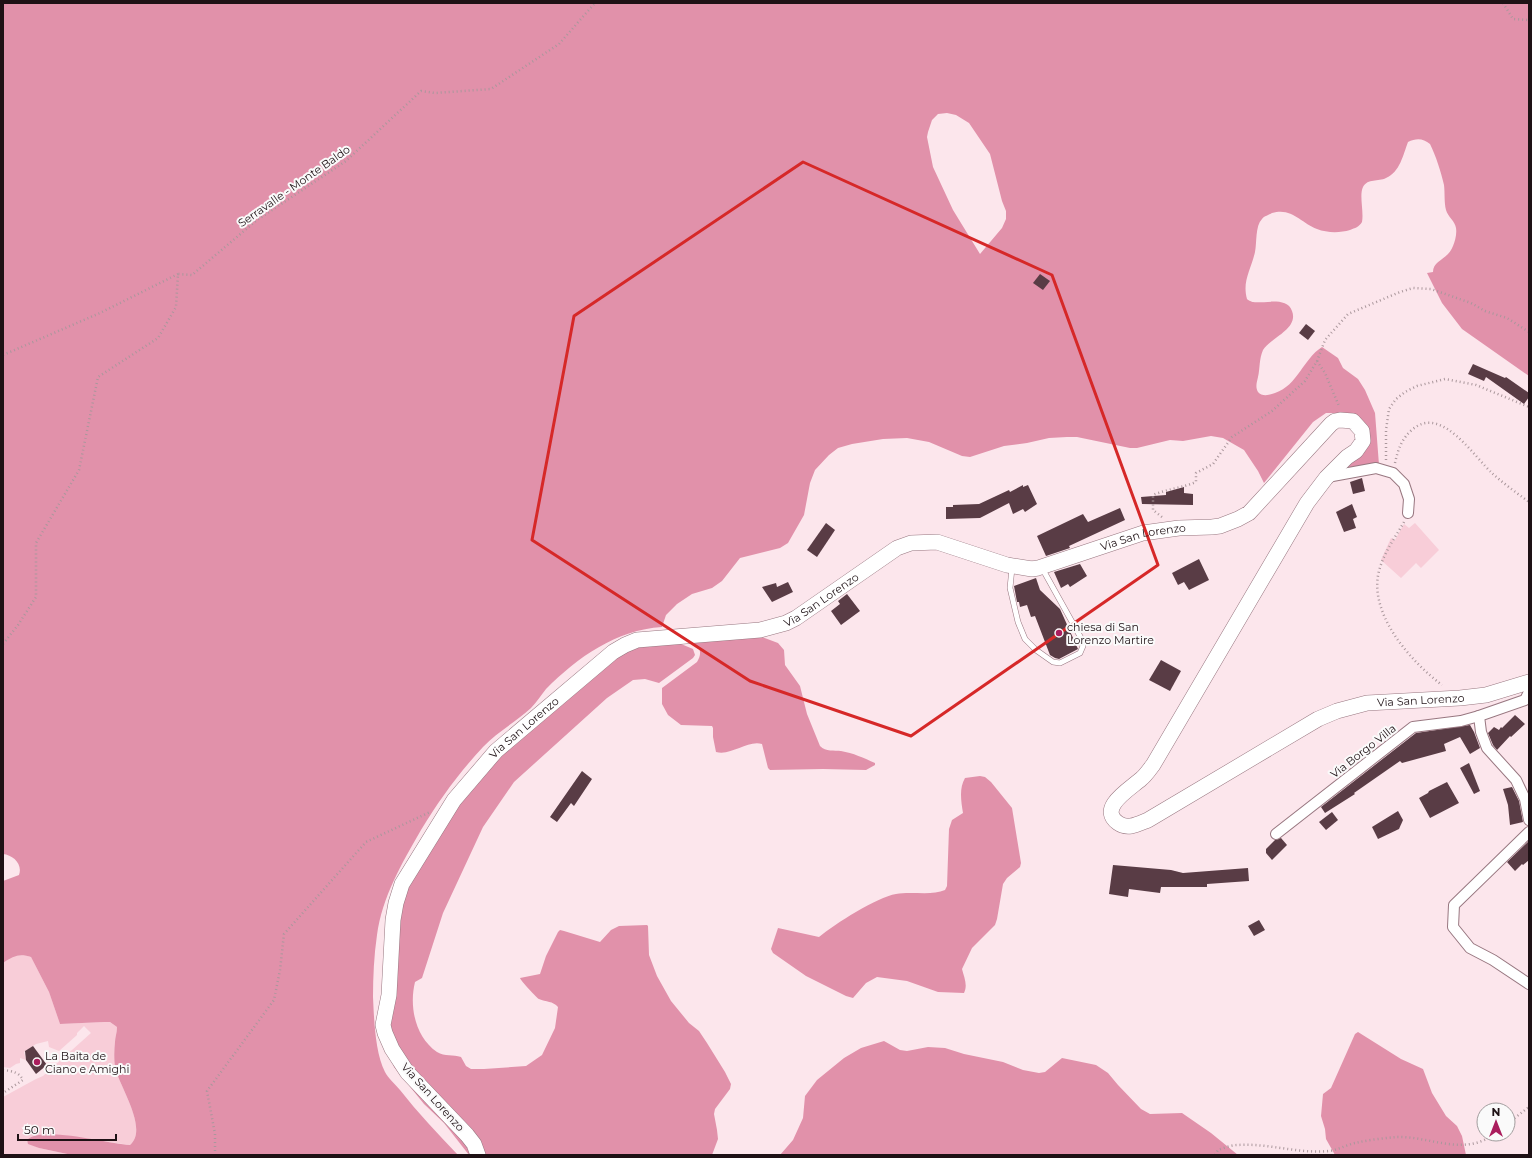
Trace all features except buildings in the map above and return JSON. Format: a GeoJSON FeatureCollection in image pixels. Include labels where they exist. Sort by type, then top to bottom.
{"type":"FeatureCollection","features":[{"type":"Feature","properties":{"kind":"street","name":"Via San Lorenzo"},"geometry":{"type":"LineString","coordinates":[[478,1155],[474,1144],[467,1135],[407,1072],[392,1049],[385,1033],[383,1025],[389,995],[393,920],[396,903],[402,884],[454,800],[496,751],[613,652],[631,642],[637,640],[760,630],[786,623],[796,618],[897,548],[911,543],[937,542],[1012,566],[1032,569],[1042,567],[1143,532],[1220,526],[1249,513],[1331,424],[1335,421],[1345,420],[1353,421],[1360,427],[1363,441],[1356,451],[1347,457],[1326,478],[1307,503],[1153,765],[1141,779],[1116,801],[1112,808],[1111,814],[1114,820],[1121,826],[1136,826],[1318,719],[1337,711],[1367,703],[1460,698],[1486,695],[1529,682]]}},
{"type":"Feature","properties":{"kind":"street"},"geometry":{"type":"LineString","coordinates":[[1326,478],[1376,468],[1388,472],[1404,484],[1409,499],[1408,513]]}},
{"type":"Feature","properties":{"kind":"street","name":"Via Borgo Villa"},"geometry":{"type":"LineString","coordinates":[[1276,834],[1413,728],[1461,721],[1479,716],[1525,700],[1529,692]]}},
{"type":"Feature","properties":{"kind":"street"},"geometry":{"type":"LineString","coordinates":[[1479,716],[1481,732],[1487,748],[1516,780],[1525,799],[1529,820]]}},
{"type":"Feature","properties":{"kind":"street"},"geometry":{"type":"LineString","coordinates":[[1529,832],[1454,904],[1453,927],[1470,948],[1493,960],[1529,984]]}},
{"type":"Feature","properties":{"kind":"lane"},"geometry":{"type":"LineString","coordinates":[[1012,566],[1010,588],[1018,622],[1025,640],[1053,662],[1060,663],[1080,653],[1083,646],[1081,638],[1042,567]]}},
{"type":"Feature","properties":{"kind":"path","name":"Serravalle - Monte Baldo"},"geometry":{"type":"LineString","coordinates":[[3,355],[100,312],[178,274],[192,275],[257,220],[346,161],[421,91],[435,93],[491,89],[559,44],[595,3]]}},
{"type":"Feature","properties":{"kind":"path"},"geometry":{"type":"LineString","coordinates":[[1502,3],[1513,19],[1529,20]]}},
{"type":"Feature","properties":{"kind":"path"},"geometry":{"type":"LineString","coordinates":[[3,644],[18,625],[36,597],[36,543],[79,470],[98,377],[158,338],[176,307],[178,274]]}},
{"type":"Feature","properties":{"kind":"path"},"geometry":{"type":"LineString","coordinates":[[1179,528],[1164,520],[1153,510],[1154,496],[1165,491],[1187,486],[1196,482],[1196,473],[1213,464],[1232,437],[1272,411],[1305,381],[1317,361],[1325,340],[1348,314],[1412,288],[1431,289],[1471,303],[1485,311],[1507,318],[1529,332]]}},
{"type":"Feature","properties":{"kind":"path"},"geometry":{"type":"LineString","coordinates":[[1317,361],[1325,373],[1345,420]]}},
{"type":"Feature","properties":{"kind":"path"},"geometry":{"type":"LineString","coordinates":[[1388,472],[1386,430],[1389,409],[1396,399],[1405,392],[1417,386],[1445,379],[1476,385],[1529,407]]}},
{"type":"Feature","properties":{"kind":"path"},"geometry":{"type":"LineString","coordinates":[[1388,472],[1406,434],[1418,425],[1438,423],[1453,433],[1492,474],[1529,502]]}},
{"type":"Feature","properties":{"kind":"path"},"geometry":{"type":"LineString","coordinates":[[1408,513],[1388,548],[1379,571],[1376,590],[1379,606],[1399,641],[1426,673],[1460,698]]}},
{"type":"Feature","properties":{"kind":"path"},"geometry":{"type":"LineString","coordinates":[[215,1155],[215,1134],[207,1091],[274,1000],[280,970],[284,934],[366,842],[434,810]]}},
{"type":"Feature","properties":{"kind":"path"},"geometry":{"type":"LineString","coordinates":[[3,1070],[15,1072],[20,1075],[23,1080],[16,1086],[3,1093]]}},
{"type":"Feature","properties":{"kind":"path"},"geometry":{"type":"LineString","coordinates":[[1516,1117],[1529,1107]]}},
{"type":"Feature","properties":{"kind":"path"},"geometry":{"type":"LineString","coordinates":[[1215,1155],[1218,1150],[1236,1145],[1262,1145],[1298,1151],[1330,1151],[1356,1143],[1398,1137],[1448,1145],[1471,1145],[1478,1142]]}},
{"type":"Feature","properties":{"kind":"highlighted area"},"geometry":{"type":"Polygon","coordinates":[[[803,162],[1052,275],[1158,565],[911,736],[750,681],[532,540],[574,316],[803,162]]]}},
{"type":"Feature","properties":{"kind":"shaded area"},"geometry":{"type":"Polygon","coordinates":[[[3,3],[1529,3],[1529,376],[1462,329],[1442,303],[1427,273],[1433,272],[1435,265],[1451,251],[1455,240],[1456,228],[1446,210],[1444,185],[1430,144],[1417,139],[1408,142],[1395,172],[1386,178],[1370,181],[1363,187],[1361,194],[1362,222],[1357,227],[1342,232],[1325,231],[1317,229],[1296,216],[1285,212],[1272,213],[1265,216],[1258,226],[1255,252],[1246,281],[1246,293],[1248,300],[1253,302],[1280,302],[1289,306],[1293,317],[1288,328],[1263,350],[1256,384],[1258,392],[1262,395],[1268,395],[1283,389],[1295,378],[1315,352],[1322,347],[1338,358],[1343,368],[1358,379],[1365,390],[1375,413],[1379,465],[1330,479],[1362,445],[1347,414],[1341,413],[1326,413],[1313,422],[1264,483],[1244,450],[1223,438],[1211,436],[1183,441],[1170,440],[1137,448],[1130,448],[1077,437],[1049,438],[1004,446],[970,457],[962,456],[929,442],[907,438],[883,439],[838,448],[815,470],[810,483],[804,515],[788,543],[780,548],[740,558],[722,581],[712,588],[692,594],[677,604],[666,615],[662,627],[629,633],[614,639],[585,656],[558,677],[531,708],[483,747],[465,767],[442,797],[421,830],[400,868],[383,907],[376,943],[374,966],[373,997],[376,1035],[379,1055],[385,1072],[421,1115],[458,1155],[72,1155],[39,1148],[28,1144],[27,1140],[35,1136],[46,1134],[76,1136],[130,1145],[135,1138],[136,1129],[135,1118],[115,1067],[114,1048],[117,1027],[110,1022],[60,1024],[49,992],[31,957],[23,955],[17,956],[3,963],[3,881],[19,875],[20,867],[14,858],[3,854],[3,3]],[[947,113],[938,114],[932,120],[927,137],[933,167],[953,210],[980,254],[1002,228],[1006,219],[1006,211],[990,154],[969,123],[956,115],[947,113]]]}},
{"type":"Feature","properties":{"kind":"shaded area"},"geometry":{"type":"Polygon","coordinates":[[[1415,523],[1439,550],[1421,568],[1416,563],[1401,578],[1381,560],[1391,538],[1395,540],[1404,524],[1409,528],[1415,523]]]}},
{"type":"Feature","properties":{"kind":"shaded area"},"geometry":{"type":"Polygon","coordinates":[[[759,636],[778,643],[784,650],[785,665],[800,686],[807,714],[820,746],[827,750],[854,754],[875,763],[875,765],[866,770],[770,770],[768,768],[762,744],[751,744],[728,752],[716,752],[712,726],[681,725],[668,715],[662,704],[662,688],[697,662],[700,655],[700,650],[698,647],[690,641],[759,636]]]}},
{"type":"Feature","properties":{"kind":"shaded area"},"geometry":{"type":"Polygon","coordinates":[[[674,641],[693,649],[695,655],[693,658],[659,683],[645,679],[633,680],[607,698],[514,782],[483,827],[443,913],[422,978],[415,982],[413,1001],[416,1020],[423,1038],[429,1046],[440,1054],[461,1057],[466,1066],[471,1069],[526,1066],[542,1055],[555,1028],[558,1007],[552,1003],[539,999],[520,978],[540,974],[546,956],[558,932],[560,930],[600,942],[611,930],[619,926],[647,925],[649,955],[657,976],[671,1001],[689,1023],[699,1031],[731,1084],[730,1089],[715,1109],[714,1114],[718,1139],[712,1155],[469,1155],[444,1123],[424,1104],[394,1067],[388,1046],[397,898],[463,785],[618,648],[674,641]]]}},
{"type":"Feature","properties":{"kind":"shaded area"},"geometry":{"type":"Polygon","coordinates":[[[980,776],[985,777],[991,782],[1012,808],[1021,863],[1020,867],[1007,878],[1003,884],[995,925],[972,948],[962,969],[966,984],[964,993],[938,992],[907,981],[877,977],[866,983],[853,998],[806,976],[773,953],[771,949],[778,928],[819,937],[856,912],[888,896],[902,893],[934,893],[945,890],[947,886],[949,829],[952,820],[963,813],[961,795],[963,782],[965,778],[980,776]]]}},
{"type":"Feature","properties":{"kind":"shaded area"},"geometry":{"type":"Polygon","coordinates":[[[25,955],[31,957],[49,992],[60,1024],[110,1022],[117,1027],[114,1048],[115,1067],[135,1118],[135,1138],[130,1145],[53,1134],[29,1138],[27,1142],[39,1148],[72,1155],[3,1155],[3,1097],[43,1076],[91,1033],[84,1026],[77,1033],[77,1035],[59,1051],[49,1047],[48,1041],[36,1044],[24,1052],[26,1060],[20,1058],[20,1063],[10,1068],[3,1067],[3,963],[13,956],[25,955]]]}},
{"type":"Feature","properties":{"kind":"shaded area"},"geometry":{"type":"Polygon","coordinates":[[[1358,1032],[1401,1059],[1423,1069],[1432,1093],[1446,1116],[1457,1126],[1462,1136],[1466,1155],[1335,1155],[1326,1139],[1321,1116],[1323,1094],[1331,1088],[1355,1034],[1358,1032]]]}},
{"type":"Feature","properties":{"kind":"shaded area"},"geometry":{"type":"Polygon","coordinates":[[[884,1041],[900,1050],[907,1051],[928,1047],[945,1048],[964,1054],[1003,1062],[1023,1070],[1039,1073],[1045,1072],[1062,1058],[1096,1065],[1108,1073],[1141,1109],[1150,1114],[1182,1113],[1211,1133],[1238,1155],[780,1155],[793,1140],[803,1118],[805,1096],[817,1080],[844,1058],[861,1048],[884,1041]]]}},
{"type":"Feature","properties":{"kind":"place","name":"chiesa di San Lorenzo Martire"},"geometry":{"type":"Point","coordinates":[1059,633]}},
{"type":"Feature","properties":{"kind":"place","name":"La Baita de Ciano e Amighi"},"geometry":{"type":"Point","coordinates":[37,1062]}}]}
